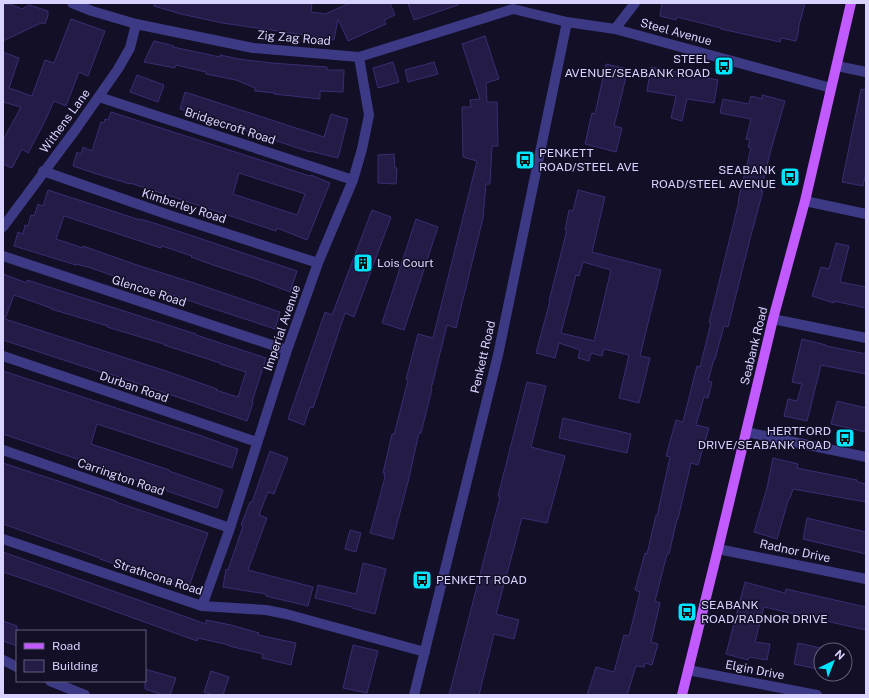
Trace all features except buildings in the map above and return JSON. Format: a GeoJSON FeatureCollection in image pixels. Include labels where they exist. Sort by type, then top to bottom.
{"type":"FeatureCollection","features":[{"type":"Feature","properties":{"kind":"main road","name":"Seabank Road"},"geometry":{"type":"LineString","coordinates":[[682,695],[773,319],[805,201],[851,3]]}},
{"type":"Feature","properties":{"kind":"street","name":"Zig Zag Road"},"geometry":{"type":"LineString","coordinates":[[72,3],[92,11],[136,24],[253,48],[359,57],[510,6]]}},
{"type":"Feature","properties":{"kind":"street"},"geometry":{"type":"LineString","coordinates":[[615,29],[635,3]]}},
{"type":"Feature","properties":{"kind":"street","name":"Steel Avenue"},"geometry":{"type":"LineString","coordinates":[[510,6],[567,22],[615,29],[831,88]]}},
{"type":"Feature","properties":{"kind":"street","name":"Penkett Road"},"geometry":{"type":"LineString","coordinates":[[414,695],[498,355],[567,22]]}},
{"type":"Feature","properties":{"kind":"street","name":"Withens Lane"},"geometry":{"type":"LineString","coordinates":[[3,226],[76,129],[118,69],[130,48],[136,24]]}},
{"type":"Feature","properties":{"kind":"street","name":"Imperial Avenue"},"geometry":{"type":"LineString","coordinates":[[202,606],[230,528],[287,350],[318,263],[353,180],[362,149],[369,115],[359,57]]}},
{"type":"Feature","properties":{"kind":"street"},"geometry":{"type":"LineString","coordinates":[[837,66],[866,72]]}},
{"type":"Feature","properties":{"kind":"street","name":"Bridgecroft Road"},"geometry":{"type":"LineString","coordinates":[[99,97],[353,180]]}},
{"type":"Feature","properties":{"kind":"street","name":"Kimberley Road"},"geometry":{"type":"LineString","coordinates":[[43,171],[169,215],[318,263]]}},
{"type":"Feature","properties":{"kind":"street"},"geometry":{"type":"LineString","coordinates":[[805,201],[866,214]]}},
{"type":"Feature","properties":{"kind":"street","name":"Glencoe Road"},"geometry":{"type":"LineString","coordinates":[[3,256],[287,350]]}},
{"type":"Feature","properties":{"kind":"street"},"geometry":{"type":"LineString","coordinates":[[773,319],[866,338]]}},
{"type":"Feature","properties":{"kind":"street","name":"Durban Road"},"geometry":{"type":"LineString","coordinates":[[3,356],[257,442]]}},
{"type":"Feature","properties":{"kind":"street"},"geometry":{"type":"LineString","coordinates":[[746,432],[866,457]]}},
{"type":"Feature","properties":{"kind":"street","name":"Carrington Road"},"geometry":{"type":"LineString","coordinates":[[3,450],[230,528]]}},
{"type":"Feature","properties":{"kind":"street","name":"Strathcona Road"},"geometry":{"type":"LineString","coordinates":[[3,539],[202,606],[266,610],[425,652]]}},
{"type":"Feature","properties":{"kind":"street","name":"Radnor Drive"},"geometry":{"type":"LineString","coordinates":[[718,549],[866,579]]}},
{"type":"Feature","properties":{"kind":"street"},"geometry":{"type":"LineString","coordinates":[[3,660],[16,666]]}},
{"type":"Feature","properties":{"kind":"street","name":"Elgin Drive"},"geometry":{"type":"LineString","coordinates":[[688,670],[817,695]]}},
{"type":"Feature","properties":{"kind":"street"},"geometry":{"type":"LineString","coordinates":[[52,682],[85,695]]}},
{"type":"Feature","properties":{"kind":"place","name":"STEEL AVENUE/SEABANK ROAD"},"geometry":{"type":"Point","coordinates":[724,66]}},
{"type":"Feature","properties":{"kind":"place","name":"PENKETT ROAD/STEEL AVE"},"geometry":{"type":"Point","coordinates":[525,160]}},
{"type":"Feature","properties":{"kind":"place","name":"SEABANK ROAD/STEEL AVENUE"},"geometry":{"type":"Point","coordinates":[790,177]}},
{"type":"Feature","properties":{"kind":"place","name":"Lois Court"},"geometry":{"type":"Point","coordinates":[363,263]}},
{"type":"Feature","properties":{"kind":"place","name":"HERTFORD DRIVE/SEABANK ROAD"},"geometry":{"type":"Point","coordinates":[845,438]}},
{"type":"Feature","properties":{"kind":"place","name":"PENKETT ROAD"},"geometry":{"type":"Point","coordinates":[422,580]}},
{"type":"Feature","properties":{"kind":"place","name":"SEABANK ROAD/RADNOR DRIVE"},"geometry":{"type":"Point","coordinates":[687,612]}}]}
